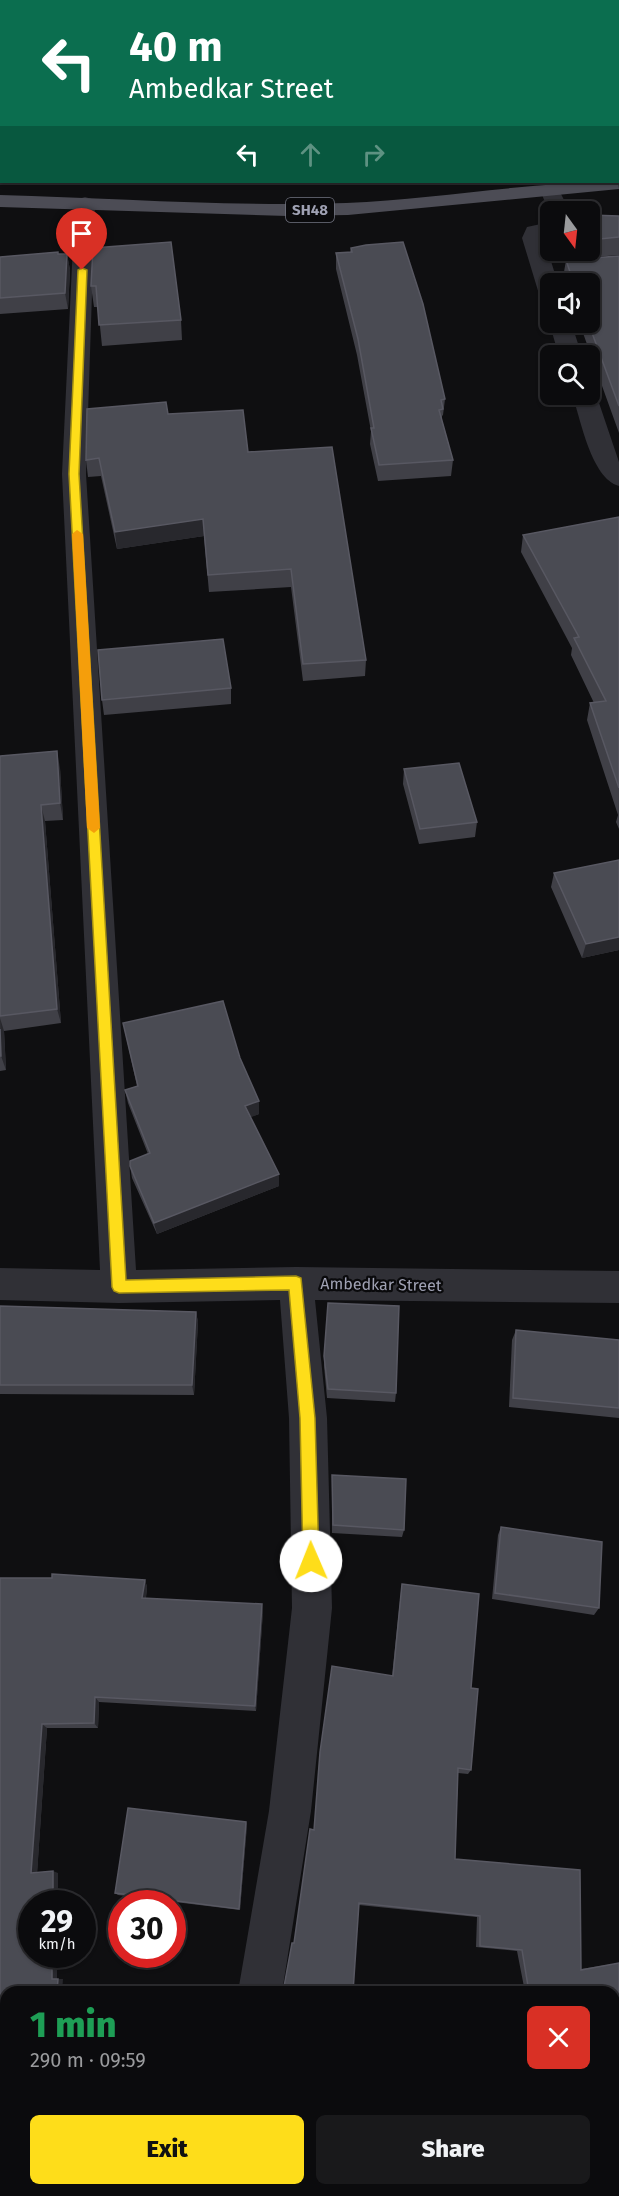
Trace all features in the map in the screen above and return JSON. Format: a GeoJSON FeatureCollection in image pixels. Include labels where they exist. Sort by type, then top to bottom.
{"type":"FeatureCollection","features":[{"type":"Feature","properties":{"kind":"main road","name":"SH48"},"geometry":{"type":"LineString","coordinates":[[0,201],[87,192],[287,210],[348,209],[619,183]]}},
{"type":"Feature","properties":{"kind":"street"},"geometry":{"type":"LineString","coordinates":[[550,190],[555,201]]}},
{"type":"Feature","properties":{"kind":"street"},"geometry":{"type":"LineString","coordinates":[[87,192],[74,474],[119,1287]]}},
{"type":"Feature","properties":{"kind":"street"},"geometry":{"type":"LineString","coordinates":[[540,231],[536,232],[533,238],[540,249]]}},
{"type":"Feature","properties":{"kind":"street"},"geometry":{"type":"LineString","coordinates":[[588,405],[608,466],[619,478]]}},
{"type":"Feature","properties":{"kind":"street"},"geometry":{"type":"LineString","coordinates":[[261,1986],[290,1811],[312,1608],[308,1418],[296,1283]]}},
{"type":"Feature","properties":{"kind":"street","name":"Ambedkar Street"},"geometry":{"type":"LineString","coordinates":[[0,1284],[119,1287],[296,1283],[619,1287]]}},
{"type":"Feature","properties":{"kind":"building"},"geometry":{"type":"Polygon","coordinates":[[[600,215],[619,216],[619,237],[600,239],[600,215]]]}},
{"type":"Feature","properties":{"kind":"building"},"geometry":{"type":"Polygon","coordinates":[[[171,242],[181,320],[99,325],[96,286],[91,286],[93,248],[171,242]]]}},
{"type":"Feature","properties":{"kind":"building"},"geometry":{"type":"Polygon","coordinates":[[[403,242],[423,304],[445,399],[441,400],[443,409],[439,410],[453,460],[379,465],[371,428],[374,428],[358,339],[336,253],[352,252],[351,248],[366,245],[403,242]]]}},
{"type":"Feature","properties":{"kind":"building"},"geometry":{"type":"Polygon","coordinates":[[[58,252],[58,254],[67,254],[65,293],[0,298],[0,257],[58,252]]]}},
{"type":"Feature","properties":{"kind":"building"},"geometry":{"type":"Polygon","coordinates":[[[619,256],[619,406],[600,355],[600,345],[596,345],[592,333],[600,333],[600,273],[570,273],[566,261],[600,261],[600,257],[619,256]]]}},
{"type":"Feature","properties":{"kind":"building"},"geometry":{"type":"Polygon","coordinates":[[[166,402],[168,414],[243,410],[248,452],[332,447],[366,660],[303,664],[291,569],[208,575],[203,519],[115,532],[99,458],[86,460],[87,409],[166,402]]]}},
{"type":"Feature","properties":{"kind":"building"},"geometry":{"type":"Polygon","coordinates":[[[619,517],[619,788],[590,703],[606,701],[574,638],[579,637],[523,535],[619,517]]]}},
{"type":"Feature","properties":{"kind":"building"},"geometry":{"type":"Polygon","coordinates":[[[223,639],[231,688],[102,700],[98,650],[223,639]]]}},
{"type":"Feature","properties":{"kind":"building"},"geometry":{"type":"Polygon","coordinates":[[[57,751],[60,803],[41,805],[57,1009],[0,1016],[0,756],[57,751]]]}},
{"type":"Feature","properties":{"kind":"building"},"geometry":{"type":"Polygon","coordinates":[[[459,763],[477,822],[420,829],[404,769],[459,763]]]}},
{"type":"Feature","properties":{"kind":"building"},"geometry":{"type":"Polygon","coordinates":[[[619,860],[619,937],[586,944],[554,873],[619,860]]]}},
{"type":"Feature","properties":{"kind":"building"},"geometry":{"type":"Polygon","coordinates":[[[223,1001],[240,1058],[259,1101],[245,1106],[279,1174],[154,1223],[130,1166],[130,1161],[150,1153],[125,1090],[138,1086],[123,1023],[223,1001]]]}},
{"type":"Feature","properties":{"kind":"building"},"geometry":{"type":"Polygon","coordinates":[[[328,1303],[399,1306],[396,1393],[328,1389],[324,1356],[328,1303]]]}},
{"type":"Feature","properties":{"kind":"building"},"geometry":{"type":"Polygon","coordinates":[[[0,1306],[196,1312],[192,1385],[0,1385],[0,1306]]]}},
{"type":"Feature","properties":{"kind":"building"},"geometry":{"type":"Polygon","coordinates":[[[516,1330],[619,1340],[619,1408],[513,1398],[516,1330]]]}},
{"type":"Feature","properties":{"kind":"building"},"geometry":{"type":"Polygon","coordinates":[[[332,1475],[406,1479],[404,1530],[333,1525],[332,1475]]]}},
{"type":"Feature","properties":{"kind":"building"},"geometry":{"type":"Polygon","coordinates":[[[501,1527],[602,1542],[599,1608],[495,1593],[501,1527]]]}},
{"type":"Feature","properties":{"kind":"building"},"geometry":{"type":"Polygon","coordinates":[[[52,1574],[145,1580],[142,1598],[262,1604],[255,1706],[95,1697],[94,1723],[42,1724],[31,1873],[53,1871],[53,1890],[18,1890],[18,1968],[52,1968],[52,1979],[58,1979],[57,1986],[0,1986],[0,1578],[52,1578],[52,1574]]]}},
{"type":"Feature","properties":{"kind":"building"},"geometry":{"type":"Polygon","coordinates":[[[402,1584],[479,1594],[471,1688],[478,1689],[471,1770],[458,1768],[455,1859],[580,1870],[581,1970],[619,1963],[619,1986],[528,1986],[522,1950],[480,1946],[480,1916],[359,1903],[353,1986],[284,1986],[292,1943],[294,1943],[310,1829],[314,1830],[320,1752],[332,1666],[393,1676],[402,1584]]]}},
{"type":"Feature","properties":{"kind":"building"},"geometry":{"type":"Polygon","coordinates":[[[128,1808],[246,1822],[239,1909],[186,1902],[186,1890],[115,1890],[128,1808]]]}},
{"type":"Feature","properties":{"kind":"slow traffic"},"geometry":{"type":"LineString","coordinates":[[77,534],[94,828]]}},
{"type":"Feature","properties":{"kind":"route"},"geometry":{"type":"LineString","coordinates":[[82,270],[74,474],[119,1287],[296,1283],[308,1418],[311,1561]]}}]}
